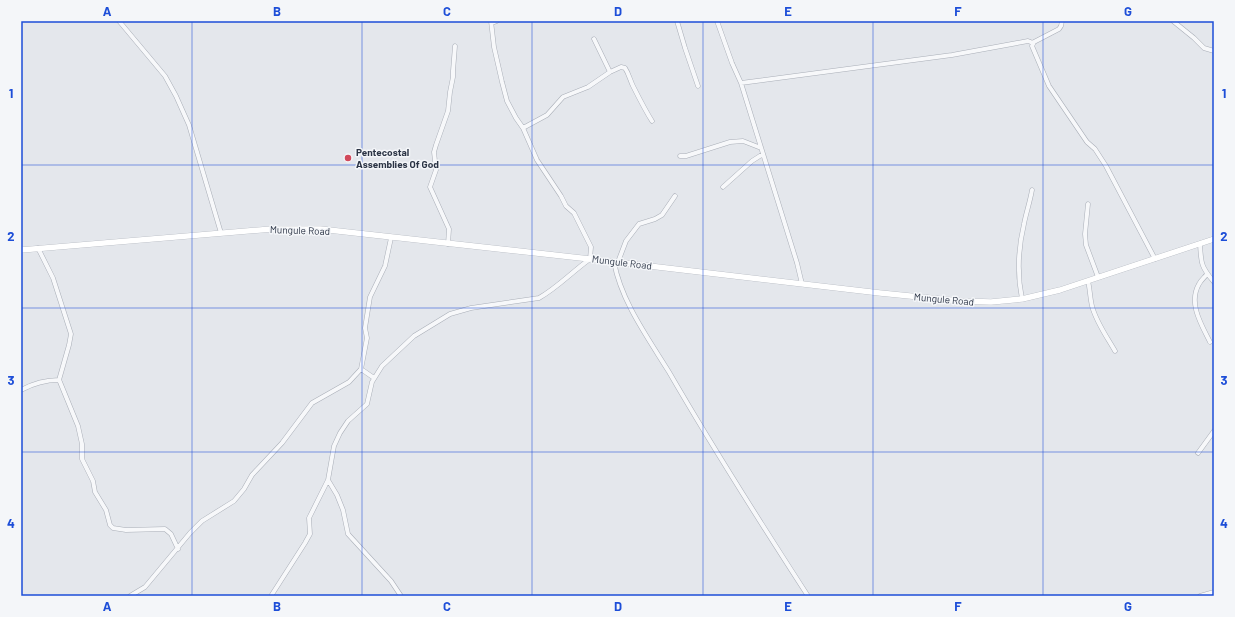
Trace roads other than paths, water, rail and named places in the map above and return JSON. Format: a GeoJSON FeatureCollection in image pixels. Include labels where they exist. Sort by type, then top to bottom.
{"type":"FeatureCollection","features":[{"type":"Feature","properties":{"kind":"street"},"geometry":{"type":"LineString","coordinates":[[119,21],[165,76],[176,96],[189,125],[221,233]]}},
{"type":"Feature","properties":{"kind":"street"},"geometry":{"type":"LineString","coordinates":[[271,596],[310,534],[309,518],[328,480],[334,446],[340,433],[348,421],[367,404],[372,382],[382,366],[414,336],[450,314],[471,308],[539,298],[547,294],[577,268],[590,259],[591,247],[574,213],[566,206],[537,160],[523,128],[507,101],[494,46],[492,22],[497,21]]}},
{"type":"Feature","properties":{"kind":"street"},"geometry":{"type":"LineString","coordinates":[[677,21],[698,86]]}},
{"type":"Feature","properties":{"kind":"street"},"geometry":{"type":"LineString","coordinates":[[717,21],[741,83],[797,263],[802,284]]}},
{"type":"Feature","properties":{"kind":"street"},"geometry":{"type":"LineString","coordinates":[[741,83],[952,54],[1028,41],[1033,43],[1059,29],[1062,21]]}},
{"type":"Feature","properties":{"kind":"street"},"geometry":{"type":"LineString","coordinates":[[1173,21],[1204,48],[1214,51]]}},
{"type":"Feature","properties":{"kind":"street"},"geometry":{"type":"LineString","coordinates":[[594,40],[610,72]]}},
{"type":"Feature","properties":{"kind":"street"},"geometry":{"type":"LineString","coordinates":[[1033,43],[1032,48],[1049,86],[1087,142],[1095,149],[1101,158],[1155,259]]}},
{"type":"Feature","properties":{"kind":"street"},"geometry":{"type":"LineString","coordinates":[[448,244],[449,229],[430,187],[436,170],[434,152],[448,111],[453,77],[455,46]]}},
{"type":"Feature","properties":{"kind":"street"},"geometry":{"type":"LineString","coordinates":[[523,128],[547,116],[563,97],[588,87],[610,72],[621,67],[625,68],[629,73],[645,111],[652,121]]}},
{"type":"Feature","properties":{"kind":"street"},"geometry":{"type":"LineString","coordinates":[[680,156],[686,156],[730,142],[744,141],[761,148]]}},
{"type":"Feature","properties":{"kind":"street"},"geometry":{"type":"LineString","coordinates":[[723,187],[762,154]]}},
{"type":"Feature","properties":{"kind":"street"},"geometry":{"type":"LineString","coordinates":[[1022,299],[1018,276],[1018,262],[1023,226],[1032,190]]}},
{"type":"Feature","properties":{"kind":"street"},"geometry":{"type":"LineString","coordinates":[[675,196],[662,215],[639,224],[626,241],[616,262],[616,275],[626,300],[688,405],[808,596]]}},
{"type":"Feature","properties":{"kind":"street"},"geometry":{"type":"LineString","coordinates":[[1088,204],[1085,234],[1086,245],[1098,278]]}},
{"type":"Feature","properties":{"kind":"street","name":"Mungule Road"},"geometry":{"type":"LineString","coordinates":[[21,250],[272,229],[320,229],[802,284],[960,301],[991,302],[1022,299],[1060,290],[1214,239]]}},
{"type":"Feature","properties":{"kind":"street"},"geometry":{"type":"LineString","coordinates":[[130,596],[145,587],[190,533],[202,521],[234,502],[252,475],[282,443],[312,402],[349,382],[361,369],[367,338],[365,328],[368,306],[374,287],[385,266],[391,238]]}},
{"type":"Feature","properties":{"kind":"street"},"geometry":{"type":"LineString","coordinates":[[1200,244],[1201,262],[1214,282]]}},
{"type":"Feature","properties":{"kind":"street"},"geometry":{"type":"LineString","coordinates":[[38,248],[53,278],[71,334],[59,380],[78,426],[82,444],[82,460],[93,482],[96,492],[106,510],[110,525],[113,528],[126,530],[165,529],[171,534],[178,549]]}},
{"type":"Feature","properties":{"kind":"street"},"geometry":{"type":"LineString","coordinates":[[1208,274],[1199,283],[1195,300],[1197,315],[1210,342]]}},
{"type":"Feature","properties":{"kind":"street"},"geometry":{"type":"LineString","coordinates":[[1088,281],[1092,306],[1100,327],[1115,351]]}},
{"type":"Feature","properties":{"kind":"street"},"geometry":{"type":"LineString","coordinates":[[361,369],[374,378]]}},
{"type":"Feature","properties":{"kind":"street"},"geometry":{"type":"LineString","coordinates":[[21,390],[29,385],[43,381],[59,380]]}},
{"type":"Feature","properties":{"kind":"street"},"geometry":{"type":"LineString","coordinates":[[1198,453],[1214,431]]}},
{"type":"Feature","properties":{"kind":"street"},"geometry":{"type":"LineString","coordinates":[[328,480],[338,495],[348,534],[391,581],[401,596]]}},
{"type":"Feature","properties":{"kind":"street"},"geometry":{"type":"LineString","coordinates":[[1200,596],[1214,592]]}},
{"type":"Feature","properties":{"kind":"place","name":"Pentecostal Assemblies Of God"},"geometry":{"type":"Point","coordinates":[348,158]}}]}
